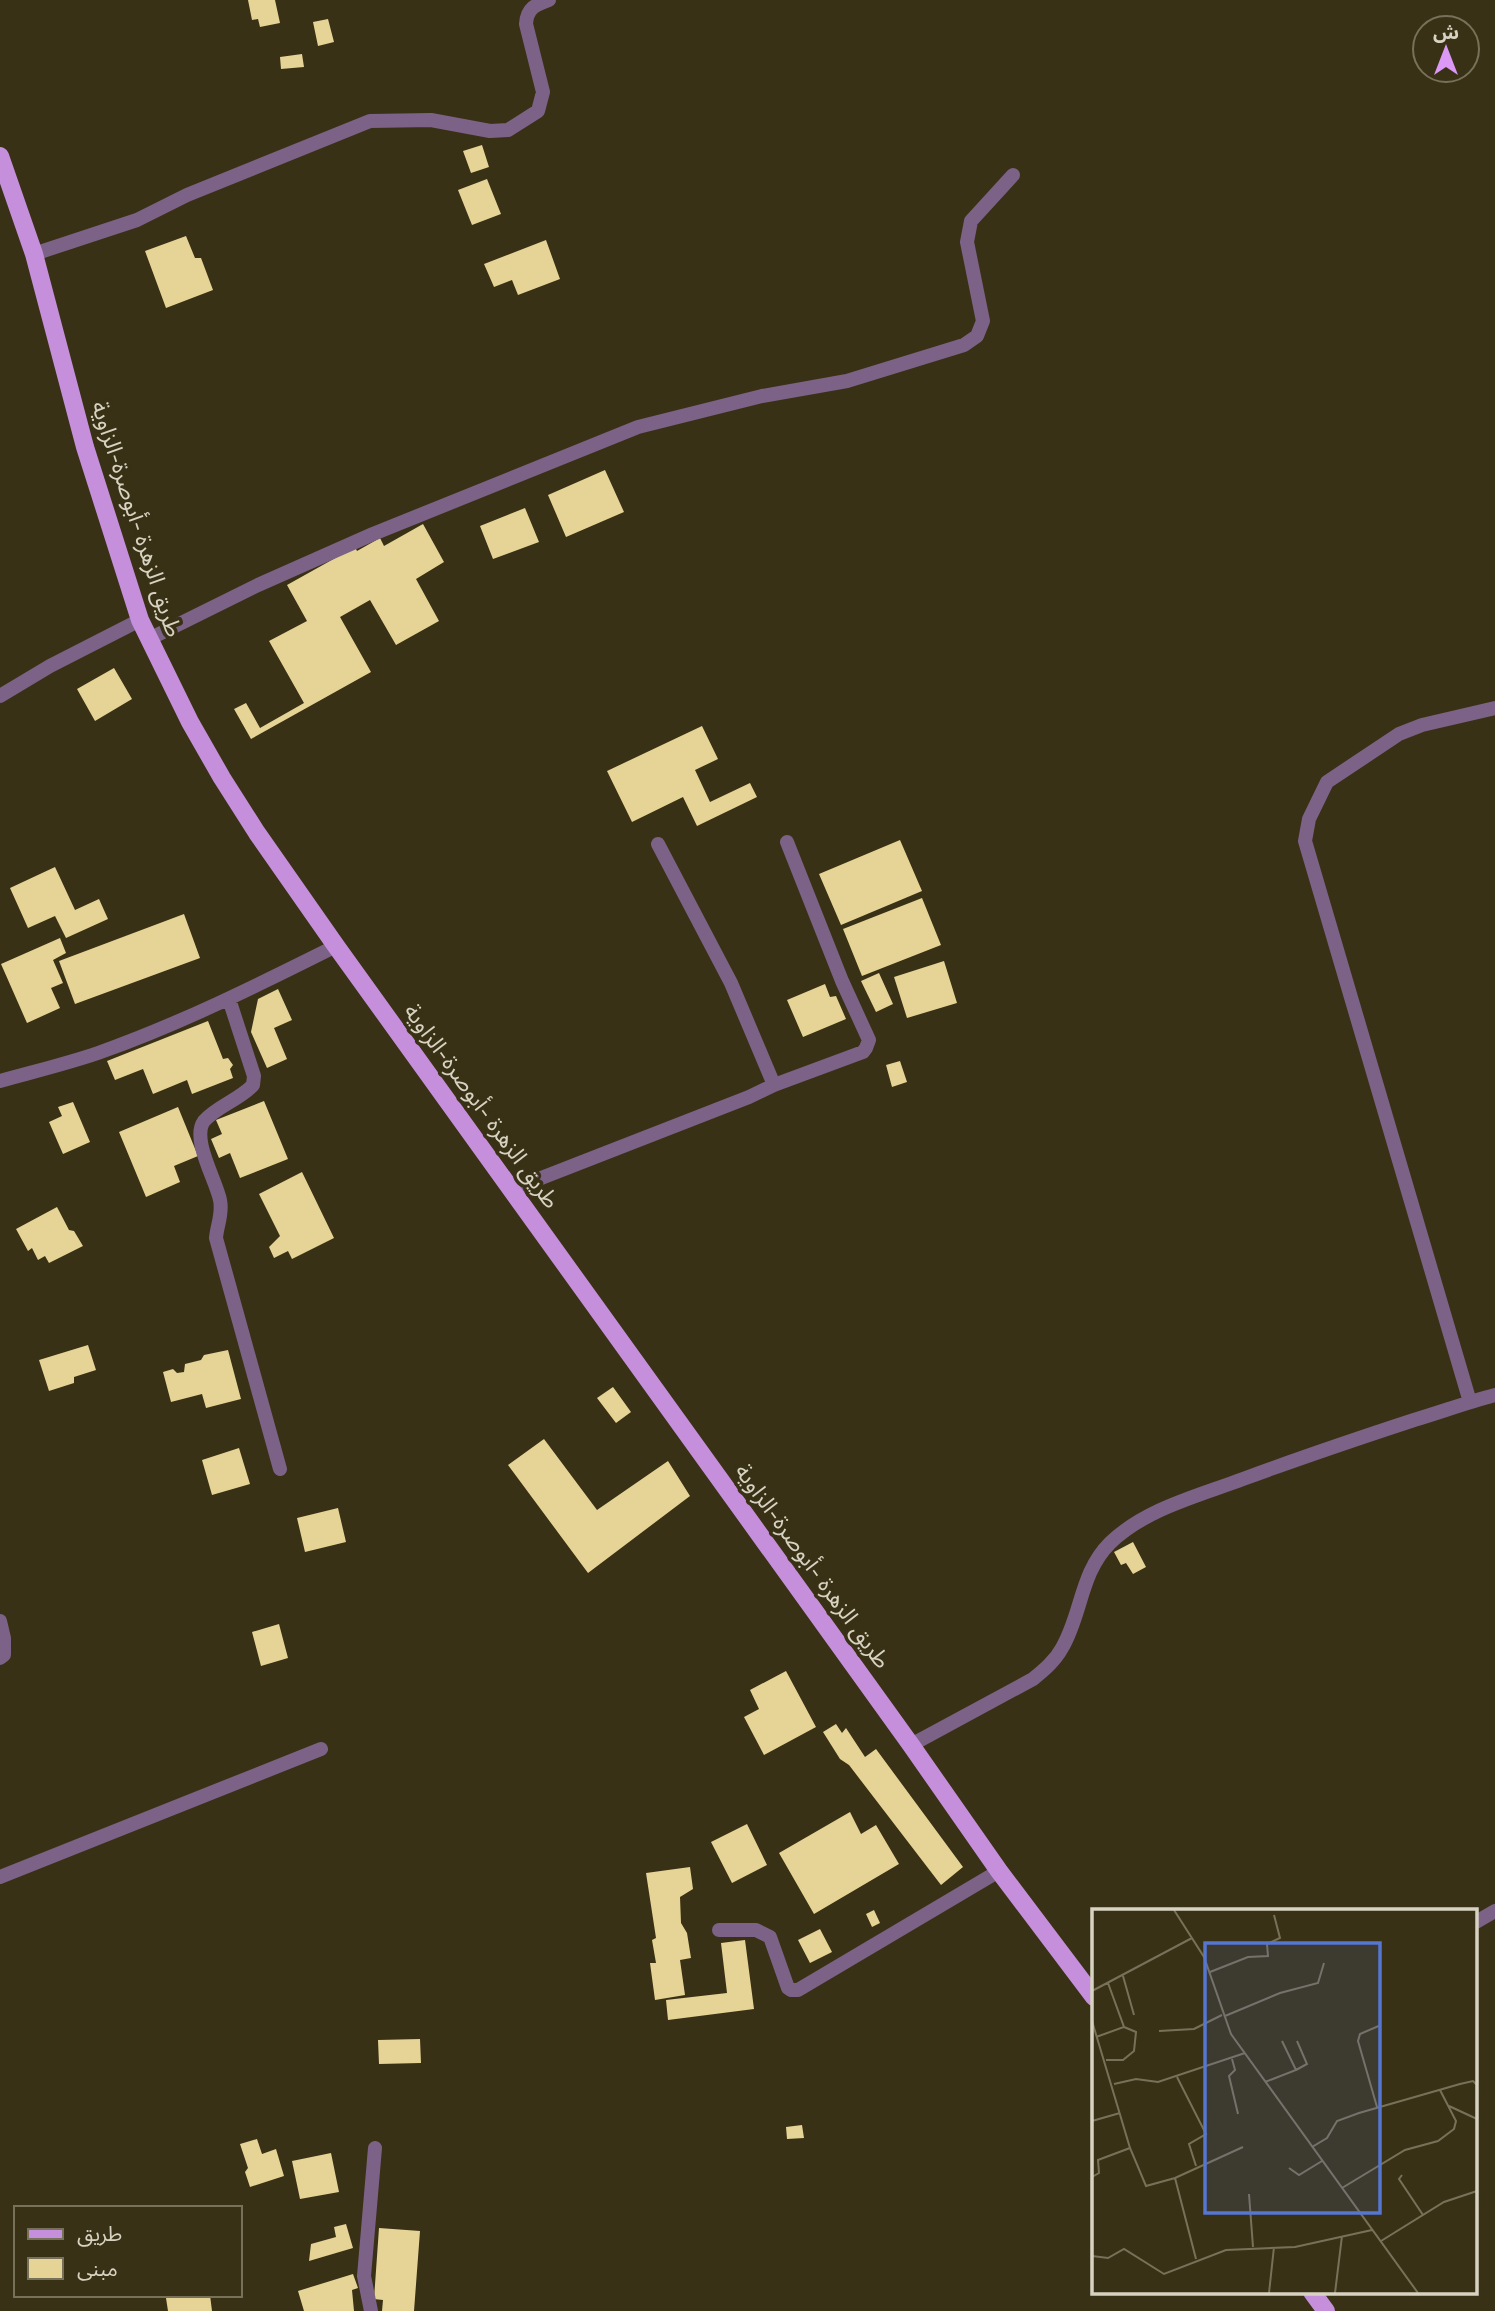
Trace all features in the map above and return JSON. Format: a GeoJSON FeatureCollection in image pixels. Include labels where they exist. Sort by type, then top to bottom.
{"type":"FeatureCollection","features":[{"type":"Feature","properties":{"kind":"main road","name":"طريق الزهرة -أبوصرة-الزاوية"},"geometry":{"type":"LineString","coordinates":[[0,156],[34,254],[85,447],[140,620],[190,722],[222,778],[336,946],[513,1189],[999,1871],[1092,1994]]}},
{"type":"Feature","properties":{"kind":"main road"},"geometry":{"type":"LineString","coordinates":[[1312,2294],[1325,2311]]}},
{"type":"Feature","properties":{"kind":"street"},"geometry":{"type":"LineString","coordinates":[[34,254],[137,220],[187,195],[370,121],[431,120],[490,131],[508,130],[538,111],[542,92],[526,24],[527,13],[534,5],[550,0]]}},
{"type":"Feature","properties":{"kind":"street"},"geometry":{"type":"LineString","coordinates":[[149,639],[258,585],[373,534],[638,427],[762,396],[847,381],[964,345],[977,336],[983,321],[967,243],[971,220],[1013,175]]}},
{"type":"Feature","properties":{"kind":"street"},"geometry":{"type":"LineString","coordinates":[[0,696],[50,666],[140,620]]}},
{"type":"Feature","properties":{"kind":"street"},"geometry":{"type":"LineString","coordinates":[[1470,1402],[1306,841],[1310,819],[1327,782],[1399,734],[1422,725],[1495,708]]}},
{"type":"Feature","properties":{"kind":"street"},"geometry":{"type":"LineString","coordinates":[[513,1189],[863,1052],[869,1040],[842,981],[787,842]]}},
{"type":"Feature","properties":{"kind":"street"},"geometry":{"type":"LineString","coordinates":[[658,844],[731,982],[774,1085]]}},
{"type":"Feature","properties":{"kind":"street"},"geometry":{"type":"LineString","coordinates":[[0,1081],[95,1054],[229,999],[336,946]]}},
{"type":"Feature","properties":{"kind":"street"},"geometry":{"type":"LineString","coordinates":[[229,999],[254,1076],[253,1085],[202,1124],[200,1141],[220,1200],[222,1214],[217,1225],[216,1238],[280,1469]]}},
{"type":"Feature","properties":{"kind":"street"},"geometry":{"type":"LineString","coordinates":[[911,1745],[1045,1670],[1068,1637],[1093,1564],[1109,1544],[1131,1526],[1173,1504],[1313,1453],[1495,1395]]}},
{"type":"Feature","properties":{"kind":"street"},"geometry":{"type":"LineString","coordinates":[[0,1621],[4,1655],[0,1658]]}},
{"type":"Feature","properties":{"kind":"street"},"geometry":{"type":"LineString","coordinates":[[0,1877],[321,1749]]}},
{"type":"Feature","properties":{"kind":"street"},"geometry":{"type":"LineString","coordinates":[[719,1930],[757,1930],[770,1937],[788,1988],[799,1990],[999,1871]]}},
{"type":"Feature","properties":{"kind":"street"},"geometry":{"type":"LineString","coordinates":[[1478,1921],[1495,1911]]}},
{"type":"Feature","properties":{"kind":"street"},"geometry":{"type":"LineString","coordinates":[[371,2311],[364,2276],[375,2148]]}},
{"type":"Feature","properties":{"kind":"building"},"geometry":{"type":"Polygon","coordinates":[[[248,0],[275,0],[280,23],[260,27],[258,19],[252,20],[248,0]]]}},
{"type":"Feature","properties":{"kind":"building"},"geometry":{"type":"Polygon","coordinates":[[[328,19],[334,42],[318,46],[313,22],[328,19]]]}},
{"type":"Feature","properties":{"kind":"building"},"geometry":{"type":"Polygon","coordinates":[[[302,54],[304,67],[281,69],[280,57],[302,54]]]}},
{"type":"Feature","properties":{"kind":"building"},"geometry":{"type":"Polygon","coordinates":[[[482,145],[489,167],[471,173],[463,151],[482,145]]]}},
{"type":"Feature","properties":{"kind":"building"},"geometry":{"type":"Polygon","coordinates":[[[487,179],[501,214],[472,225],[458,190],[487,179]]]}},
{"type":"Feature","properties":{"kind":"building"},"geometry":{"type":"Polygon","coordinates":[[[186,236],[195,258],[201,258],[213,290],[166,308],[145,251],[186,236]]]}},
{"type":"Feature","properties":{"kind":"building"},"geometry":{"type":"Polygon","coordinates":[[[546,240],[560,279],[518,295],[512,280],[494,287],[484,264],[546,240]]]}},
{"type":"Feature","properties":{"kind":"building"},"geometry":{"type":"Polygon","coordinates":[[[605,470],[624,512],[566,537],[548,495],[605,470]]]}},
{"type":"Feature","properties":{"kind":"building"},"geometry":{"type":"Polygon","coordinates":[[[525,508],[539,542],[493,559],[480,526],[525,508]]]}},
{"type":"Feature","properties":{"kind":"building"},"geometry":{"type":"Polygon","coordinates":[[[423,524],[444,562],[416,579],[439,621],[396,645],[370,600],[340,617],[371,672],[251,739],[234,709],[246,703],[260,728],[304,703],[269,641],[307,621],[287,585],[355,547],[357,551],[380,538],[384,546],[423,524]]]}},
{"type":"Feature","properties":{"kind":"building"},"geometry":{"type":"Polygon","coordinates":[[[114,668],[132,699],[95,721],[77,689],[114,668]]]}},
{"type":"Feature","properties":{"kind":"building"},"geometry":{"type":"Polygon","coordinates":[[[702,726],[718,759],[695,770],[710,802],[750,783],[757,797],[697,826],[683,797],[632,822],[607,771],[702,726]]]}},
{"type":"Feature","properties":{"kind":"building"},"geometry":{"type":"Polygon","coordinates":[[[900,840],[922,891],[841,925],[819,874],[900,840]]]}},
{"type":"Feature","properties":{"kind":"building"},"geometry":{"type":"Polygon","coordinates":[[[55,867],[75,910],[99,899],[108,919],[66,938],[55,916],[28,928],[10,888],[55,867]]]}},
{"type":"Feature","properties":{"kind":"building"},"geometry":{"type":"Polygon","coordinates":[[[922,898],[941,945],[862,976],[843,929],[922,898]]]}},
{"type":"Feature","properties":{"kind":"building"},"geometry":{"type":"Polygon","coordinates":[[[184,914],[200,958],[75,1004],[59,961],[184,914]]]}},
{"type":"Feature","properties":{"kind":"building"},"geometry":{"type":"Polygon","coordinates":[[[60,938],[66,953],[53,960],[63,983],[51,988],[60,1008],[27,1023],[1,964],[60,938]]]}},
{"type":"Feature","properties":{"kind":"building"},"geometry":{"type":"Polygon","coordinates":[[[944,961],[957,1003],[907,1018],[894,977],[944,961]]]}},
{"type":"Feature","properties":{"kind":"building"},"geometry":{"type":"Polygon","coordinates":[[[879,973],[893,1004],[876,1012],[861,981],[879,973]]]}},
{"type":"Feature","properties":{"kind":"building"},"geometry":{"type":"Polygon","coordinates":[[[825,984],[830,997],[836,996],[846,1019],[803,1037],[787,1000],[825,984]]]}},
{"type":"Feature","properties":{"kind":"building"},"geometry":{"type":"Polygon","coordinates":[[[278,989],[292,1020],[274,1028],[287,1059],[267,1068],[251,1032],[258,999],[278,989]]]}},
{"type":"Feature","properties":{"kind":"building"},"geometry":{"type":"Polygon","coordinates":[[[208,1021],[223,1059],[228,1058],[233,1065],[230,1069],[233,1078],[192,1094],[187,1080],[153,1094],[143,1069],[115,1080],[107,1061],[208,1021]]]}},
{"type":"Feature","properties":{"kind":"building"},"geometry":{"type":"Polygon","coordinates":[[[900,1061],[907,1082],[892,1087],[886,1065],[900,1061]]]}},
{"type":"Feature","properties":{"kind":"building"},"geometry":{"type":"Polygon","coordinates":[[[264,1101],[288,1159],[240,1178],[230,1153],[219,1158],[211,1139],[222,1134],[216,1120],[264,1101]]]}},
{"type":"Feature","properties":{"kind":"building"},"geometry":{"type":"Polygon","coordinates":[[[73,1102],[90,1142],[63,1154],[49,1122],[62,1116],[58,1107],[73,1102]]]}},
{"type":"Feature","properties":{"kind":"building"},"geometry":{"type":"Polygon","coordinates":[[[178,1107],[198,1156],[174,1166],[180,1182],[146,1197],[119,1132],[178,1107]]]}},
{"type":"Feature","properties":{"kind":"building"},"geometry":{"type":"Polygon","coordinates":[[[302,1172],[334,1238],[292,1259],[288,1251],[274,1258],[269,1247],[280,1236],[259,1194],[302,1172]]]}},
{"type":"Feature","properties":{"kind":"building"},"geometry":{"type":"Polygon","coordinates":[[[57,1207],[69,1230],[74,1231],[83,1246],[49,1263],[45,1256],[38,1260],[32,1248],[28,1251],[16,1229],[57,1207]]]}},
{"type":"Feature","properties":{"kind":"building"},"geometry":{"type":"Polygon","coordinates":[[[88,1345],[96,1370],[74,1377],[74,1383],[49,1391],[39,1360],[88,1345]]]}},
{"type":"Feature","properties":{"kind":"building"},"geometry":{"type":"Polygon","coordinates":[[[228,1350],[241,1399],[206,1408],[202,1394],[171,1402],[163,1372],[173,1369],[177,1373],[184,1372],[185,1364],[201,1360],[204,1355],[228,1350]]]}},
{"type":"Feature","properties":{"kind":"building"},"geometry":{"type":"Polygon","coordinates":[[[613,1387],[631,1412],[616,1423],[597,1398],[613,1387]]]}},
{"type":"Feature","properties":{"kind":"building"},"geometry":{"type":"Polygon","coordinates":[[[544,1439],[597,1510],[668,1461],[690,1496],[588,1573],[508,1465],[544,1439]]]}},
{"type":"Feature","properties":{"kind":"building"},"geometry":{"type":"Polygon","coordinates":[[[239,1448],[250,1484],[212,1495],[202,1460],[239,1448]]]}},
{"type":"Feature","properties":{"kind":"building"},"geometry":{"type":"Polygon","coordinates":[[[338,1508],[346,1542],[305,1552],[297,1518],[338,1508]]]}},
{"type":"Feature","properties":{"kind":"building"},"geometry":{"type":"Polygon","coordinates":[[[1133,1542],[1146,1567],[1133,1574],[1126,1563],[1121,1565],[1114,1552],[1133,1542]]]}},
{"type":"Feature","properties":{"kind":"building"},"geometry":{"type":"Polygon","coordinates":[[[279,1624],[288,1658],[261,1666],[252,1632],[279,1624]]]}},
{"type":"Feature","properties":{"kind":"building"},"geometry":{"type":"Polygon","coordinates":[[[786,1671],[816,1727],[764,1755],[744,1717],[759,1709],[750,1690],[786,1671]]]}},
{"type":"Feature","properties":{"kind":"building"},"geometry":{"type":"Polygon","coordinates":[[[836,1724],[842,1733],[846,1728],[865,1757],[876,1749],[963,1867],[941,1885],[849,1765],[840,1759],[823,1732],[836,1724]]]}},
{"type":"Feature","properties":{"kind":"building"},"geometry":{"type":"Polygon","coordinates":[[[850,1812],[861,1834],[876,1825],[899,1864],[814,1914],[779,1853],[850,1812]]]}},
{"type":"Feature","properties":{"kind":"building"},"geometry":{"type":"Polygon","coordinates":[[[747,1824],[767,1865],[732,1883],[711,1842],[747,1824]]]}},
{"type":"Feature","properties":{"kind":"building"},"geometry":{"type":"Polygon","coordinates":[[[690,1867],[693,1889],[680,1897],[681,1923],[687,1933],[691,1958],[680,1960],[685,1995],[655,2000],[650,1963],[656,1963],[652,1940],[656,1938],[646,1873],[690,1867]]]}},
{"type":"Feature","properties":{"kind":"building"},"geometry":{"type":"Polygon","coordinates":[[[874,1910],[880,1923],[872,1927],[866,1914],[874,1910]]]}},
{"type":"Feature","properties":{"kind":"building"},"geometry":{"type":"Polygon","coordinates":[[[820,1929],[832,1952],[810,1963],[798,1940],[820,1929]]]}},
{"type":"Feature","properties":{"kind":"building"},"geometry":{"type":"Polygon","coordinates":[[[745,1940],[754,2009],[668,2020],[666,2000],[727,1993],[721,1943],[745,1940]]]}},
{"type":"Feature","properties":{"kind":"building"},"geometry":{"type":"Polygon","coordinates":[[[420,2039],[421,2063],[379,2064],[378,2040],[420,2039]]]}},
{"type":"Feature","properties":{"kind":"building"},"geometry":{"type":"Polygon","coordinates":[[[802,2125],[804,2138],[787,2139],[786,2127],[802,2125]]]}},
{"type":"Feature","properties":{"kind":"building"},"geometry":{"type":"Polygon","coordinates":[[[257,2139],[262,2154],[276,2149],[284,2176],[250,2187],[245,2172],[248,2168],[240,2144],[257,2139]]]}},
{"type":"Feature","properties":{"kind":"building"},"geometry":{"type":"Polygon","coordinates":[[[331,2153],[339,2192],[300,2199],[292,2161],[331,2153]]]}},
{"type":"Feature","properties":{"kind":"building"},"geometry":{"type":"Polygon","coordinates":[[[346,2224],[353,2248],[309,2261],[311,2244],[336,2237],[334,2227],[346,2224]]]}},
{"type":"Feature","properties":{"kind":"building"},"geometry":{"type":"Polygon","coordinates":[[[379,2228],[420,2231],[414,2311],[382,2311],[383,2300],[374,2299],[379,2228]]]}},
{"type":"Feature","properties":{"kind":"building"},"geometry":{"type":"Polygon","coordinates":[[[353,2274],[358,2288],[352,2290],[354,2311],[304,2311],[298,2291],[353,2274]]]}},
{"type":"Feature","properties":{"kind":"building"},"geometry":{"type":"Polygon","coordinates":[[[210,2297],[212,2311],[168,2311],[166,2298],[210,2297]]]}}]}
